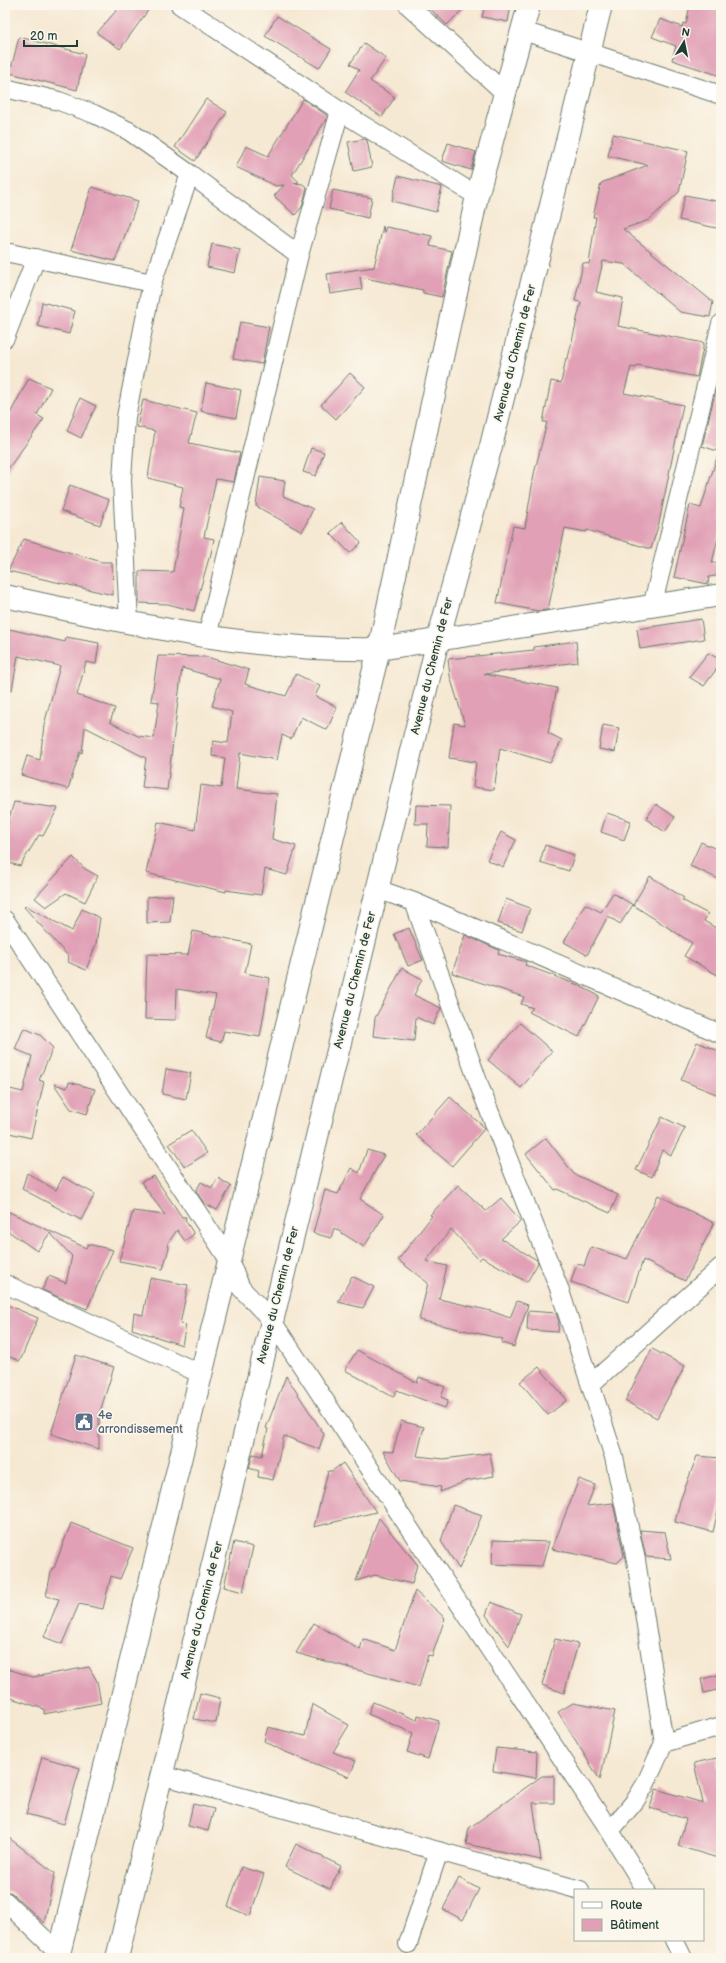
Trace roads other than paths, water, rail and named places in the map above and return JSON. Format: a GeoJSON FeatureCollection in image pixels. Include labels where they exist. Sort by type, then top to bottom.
{"type":"FeatureCollection","features":[{"type":"Feature","properties":{"kind":"main road"},"geometry":{"type":"LineString","coordinates":[[59,1956],[379,649],[477,196],[529,5]]}},
{"type":"Feature","properties":{"kind":"main road","name":"Avenue du Chemin de Fer"},"geometry":{"type":"LineString","coordinates":[[117,1958],[438,640],[491,446],[601,5]]}},
{"type":"Feature","properties":{"kind":"main road"},"geometry":{"type":"LineString","coordinates":[[5,596],[130,623],[207,637],[325,649],[379,649],[721,595]]}},
{"type":"Feature","properties":{"kind":"street"},"geometry":{"type":"LineString","coordinates":[[180,5],[340,111],[477,196]]}},
{"type":"Feature","properties":{"kind":"street"},"geometry":{"type":"LineString","coordinates":[[408,5],[505,92]]}},
{"type":"Feature","properties":{"kind":"street"},"geometry":{"type":"LineString","coordinates":[[523,31],[721,95]]}},
{"type":"Feature","properties":{"kind":"street"},"geometry":{"type":"LineString","coordinates":[[5,88],[59,101],[94,114],[129,131],[190,174],[299,255]]}},
{"type":"Feature","properties":{"kind":"street"},"geometry":{"type":"LineString","coordinates":[[207,637],[299,255],[340,111]]}},
{"type":"Feature","properties":{"kind":"street"},"geometry":{"type":"LineString","coordinates":[[130,623],[122,480],[126,417],[152,283],[190,174]]}},
{"type":"Feature","properties":{"kind":"street"},"geometry":{"type":"LineString","coordinates":[[5,252],[152,283]]}},
{"type":"Feature","properties":{"kind":"street"},"geometry":{"type":"LineString","coordinates":[[5,338],[36,258]]}},
{"type":"Feature","properties":{"kind":"street"},"geometry":{"type":"LineString","coordinates":[[652,607],[715,374],[721,324]]}},
{"type":"Feature","properties":{"kind":"street"},"geometry":{"type":"LineString","coordinates":[[377,889],[414,902],[721,1034]]}},
{"type":"Feature","properties":{"kind":"street"},"geometry":{"type":"LineString","coordinates":[[414,902],[481,1090],[547,1255],[614,1458],[636,1560],[664,1743],[645,1785],[635,1801],[610,1831]]}},
{"type":"Feature","properties":{"kind":"street"},"geometry":{"type":"LineString","coordinates":[[5,920],[229,1260],[241,1288],[272,1321],[610,1831],[645,1889]]}},
{"type":"Feature","properties":{"kind":"street"},"geometry":{"type":"LineString","coordinates":[[590,1384],[721,1267]]}},
{"type":"Feature","properties":{"kind":"street"},"geometry":{"type":"LineString","coordinates":[[5,1284],[201,1374]]}},
{"type":"Feature","properties":{"kind":"street"},"geometry":{"type":"LineString","coordinates":[[664,1743],[721,1726]]}},
{"type":"Feature","properties":{"kind":"street"},"geometry":{"type":"LineString","coordinates":[[161,1775],[576,1889]]}},
{"type":"Feature","properties":{"kind":"street"},"geometry":{"type":"LineString","coordinates":[[408,1944],[439,1851]]}},
{"type":"Feature","properties":{"kind":"street"},"geometry":{"type":"LineString","coordinates":[[5,1901],[59,1956]]}},
{"type":"Feature","properties":{"kind":"street"},"geometry":{"type":"LineString","coordinates":[[674,1941],[682,1958]]}},
{"type":"Feature","properties":{"kind":"place","name":"4e arrondissement"},"geometry":{"type":"Point","coordinates":[84,1422]}}]}
